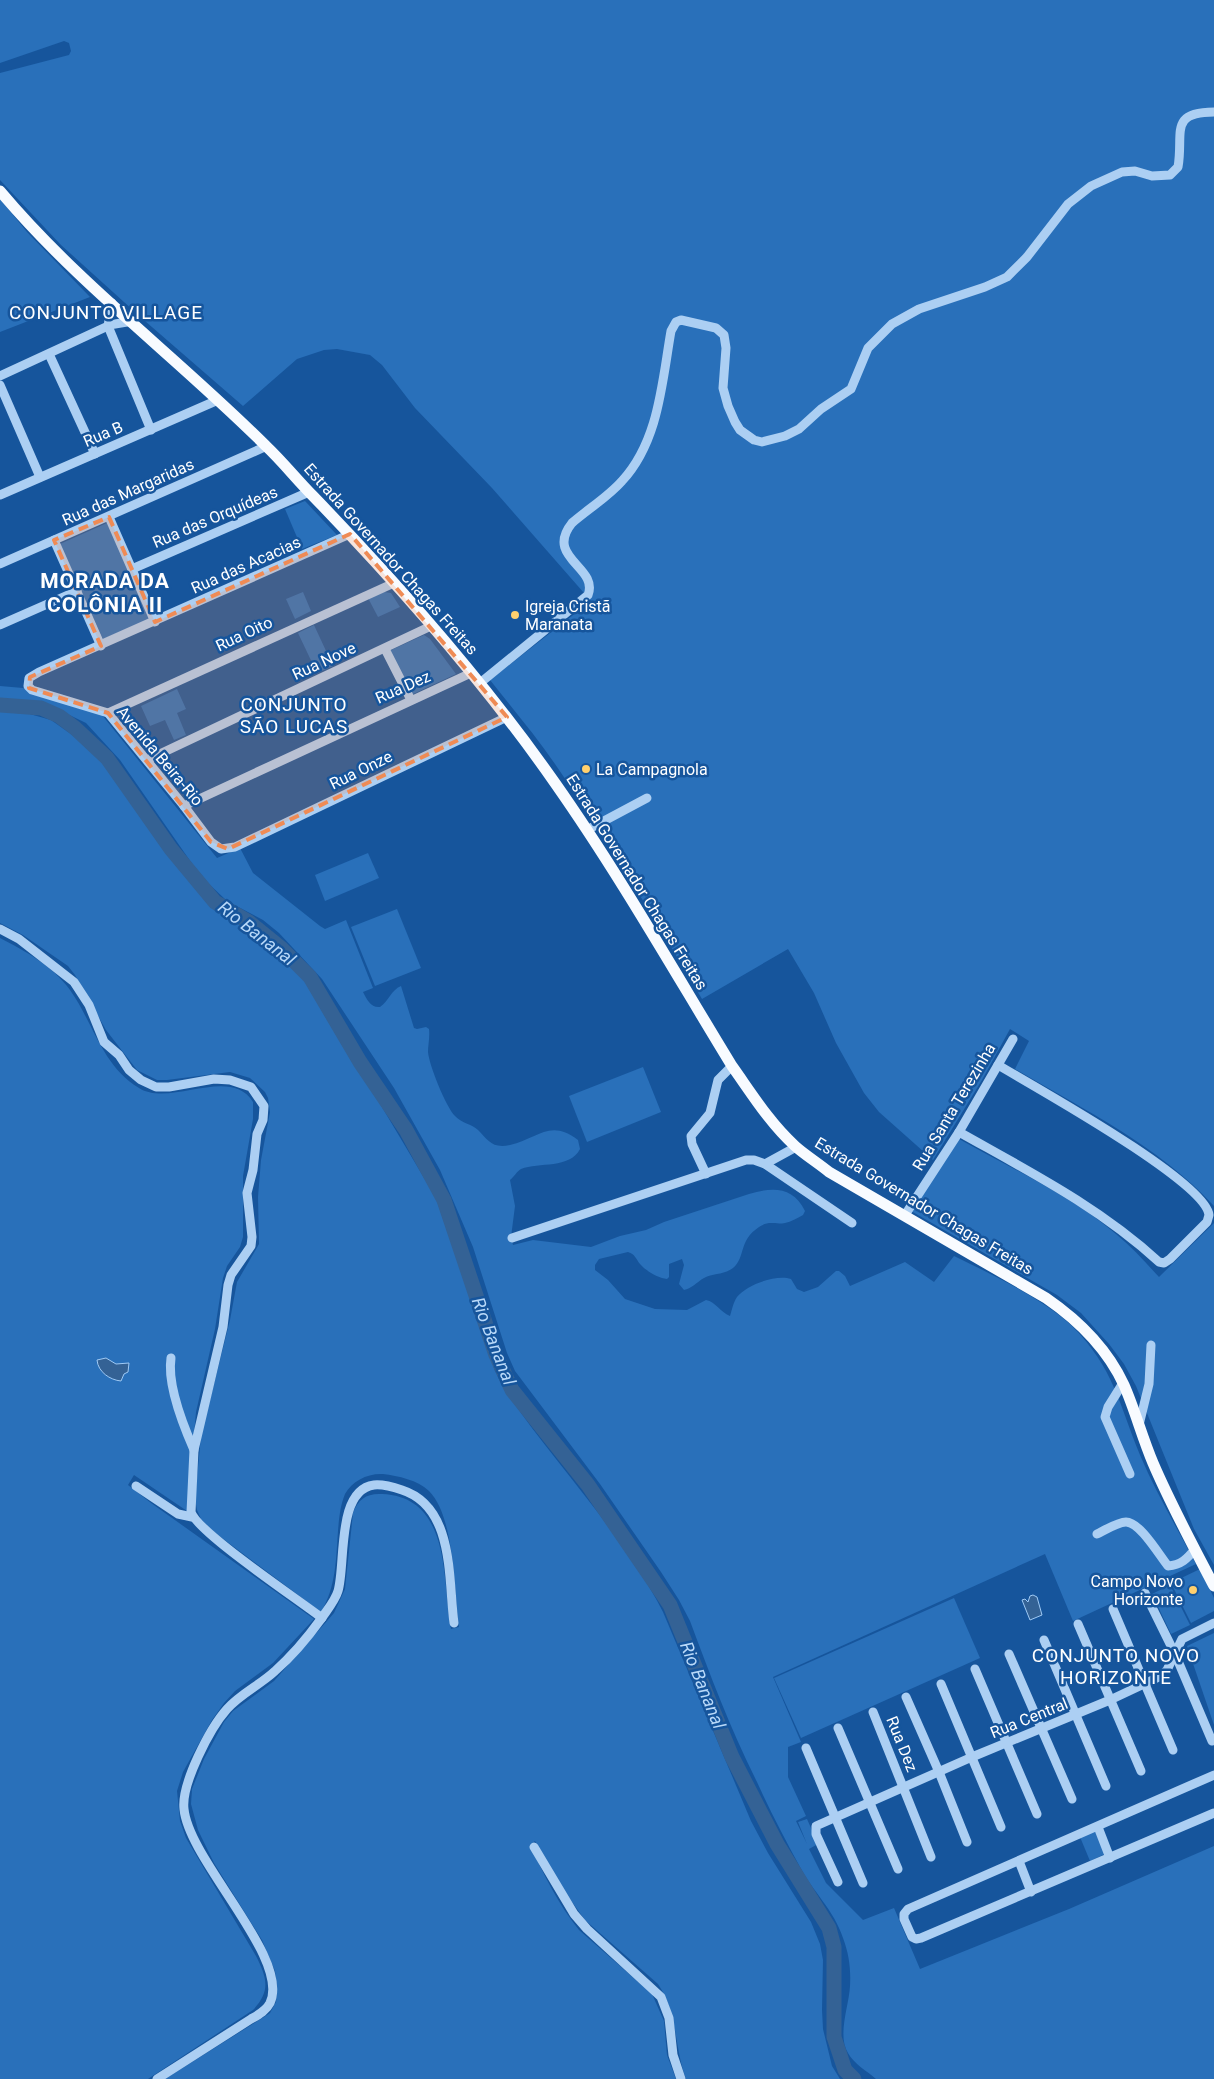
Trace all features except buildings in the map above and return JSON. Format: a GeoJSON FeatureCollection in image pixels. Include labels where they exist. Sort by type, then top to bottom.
{"type":"FeatureCollection","features":[{"type":"Feature","properties":{"kind":"main road","name":"Estrada Governador Chagas Freitas"},"geometry":{"type":"LineString","coordinates":[[0,191],[48,243],[267,446],[394,582],[480,683],[507,717],[587,830],[732,1066],[766,1116],[796,1147],[829,1172],[1046,1298],[1062,1309],[1088,1332],[1102,1349],[1123,1384],[1157,1472],[1214,1586]]}},
{"type":"Feature","properties":{"kind":"street"},"geometry":{"type":"LineString","coordinates":[[480,683],[588,595],[589,585],[587,579],[567,553],[564,538],[572,523],[624,480],[647,444],[656,415],[672,331],[676,322],[682,320],[716,328],[724,335],[726,348],[724,395],[740,430],[754,440],[762,442],[785,436],[799,429],[821,409],[851,388],[868,348],[892,324],[919,309],[986,287],[1007,277],[1027,257],[1068,204],[1091,186],[1122,172],[1134,171],[1152,176],[1170,176],[1178,167],[1183,121],[1188,116],[1197,112],[1214,112]]}},
{"type":"Feature","properties":{"kind":"street"},"geometry":{"type":"LineString","coordinates":[[112,304],[108,326],[151,430]]}},
{"type":"Feature","properties":{"kind":"street"},"geometry":{"type":"LineString","coordinates":[[0,376],[108,326],[133,321]]}},
{"type":"Feature","properties":{"kind":"street"},"geometry":{"type":"LineString","coordinates":[[49,354],[95,454]]}},
{"type":"Feature","properties":{"kind":"street"},"geometry":{"type":"LineString","coordinates":[[0,385],[40,477]]}},
{"type":"Feature","properties":{"kind":"street","name":"Rua B"},"geometry":{"type":"LineString","coordinates":[[0,495],[218,400]]}},
{"type":"Feature","properties":{"kind":"street","name":"Rua das Margaridas"},"geometry":{"type":"LineString","coordinates":[[0,564],[267,446]]}},
{"type":"Feature","properties":{"kind":"street","name":"Rua das Orquídeas"},"geometry":{"type":"LineString","coordinates":[[132,569],[309,492]]}},
{"type":"Feature","properties":{"kind":"street"},"geometry":{"type":"LineString","coordinates":[[109,517],[155,622]]}},
{"type":"Feature","properties":{"kind":"street","name":"Rua das Acacias"},"geometry":{"type":"LineString","coordinates":[[30,689],[27,683],[30,677],[350,534]]}},
{"type":"Feature","properties":{"kind":"street"},"geometry":{"type":"LineString","coordinates":[[54,540],[100,646]]}},
{"type":"Feature","properties":{"kind":"street","name":"Rua Oito"},"geometry":{"type":"LineString","coordinates":[[108,714],[394,582]]}},
{"type":"Feature","properties":{"kind":"street"},"geometry":{"type":"LineString","coordinates":[[0,625],[77,591]]}},
{"type":"Feature","properties":{"kind":"street","name":"Rua Nove"},"geometry":{"type":"LineString","coordinates":[[147,760],[386,649],[431,626]]}},
{"type":"Feature","properties":{"kind":"street"},"geometry":{"type":"LineString","coordinates":[[386,649],[411,700]]}},
{"type":"Feature","properties":{"kind":"street","name":"Rua Dez"},"geometry":{"type":"LineString","coordinates":[[184,806],[471,673]]}},
{"type":"Feature","properties":{"kind":"street","name":"Avenida Beira-Rio"},"geometry":{"type":"LineString","coordinates":[[30,689],[108,714],[147,760],[211,842],[221,850],[228,849]]}},
{"type":"Feature","properties":{"kind":"street","name":"Rua Onze"},"geometry":{"type":"LineString","coordinates":[[228,849],[507,717]]}},
{"type":"Feature","properties":{"kind":"street"},"geometry":{"type":"LineString","coordinates":[[587,830],[647,798]]}},
{"type":"Feature","properties":{"kind":"street"},"geometry":{"type":"LineString","coordinates":[[0,929],[19,939],[74,982],[89,1005],[104,1042],[119,1055],[129,1070],[140,1080],[156,1087],[169,1087],[214,1079],[230,1080],[251,1087],[264,1106],[255,1143],[254,1170],[247,1193],[252,1237],[251,1246],[233,1271],[228,1285],[223,1327],[194,1450],[190,1503],[192,1517]]}},
{"type":"Feature","properties":{"kind":"street","name":"Rua Santa Terezinha"},"geometry":{"type":"LineString","coordinates":[[905,1215],[959,1132],[1013,1039]]}},
{"type":"Feature","properties":{"kind":"street"},"geometry":{"type":"LineString","coordinates":[[959,1132],[1097,1212],[1137,1242],[1159,1262],[1164,1263],[1170,1259],[1207,1222],[1208,1208],[1180,1180],[1155,1161],[998,1065]]}},
{"type":"Feature","properties":{"kind":"street"},"geometry":{"type":"LineString","coordinates":[[706,1174],[692,1144],[691,1136],[710,1113],[718,1080],[732,1066]]}},
{"type":"Feature","properties":{"kind":"street"},"geometry":{"type":"LineString","coordinates":[[765,1164],[796,1147]]}},
{"type":"Feature","properties":{"kind":"street"},"geometry":{"type":"LineString","coordinates":[[512,1238],[706,1174],[738,1161],[754,1160],[765,1164],[852,1224]]}},
{"type":"Feature","properties":{"kind":"street"},"geometry":{"type":"LineString","coordinates":[[1139,1425],[1149,1384],[1151,1345]]}},
{"type":"Feature","properties":{"kind":"street"},"geometry":{"type":"LineString","coordinates":[[171,1358],[170,1372],[180,1416],[194,1450]]}},
{"type":"Feature","properties":{"kind":"street"},"geometry":{"type":"LineString","coordinates":[[1123,1384],[1108,1407],[1105,1417],[1130,1474]]}},
{"type":"Feature","properties":{"kind":"street"},"geometry":{"type":"LineString","coordinates":[[157,2079],[251,2020],[265,2010],[270,2003],[273,1981],[270,1972],[261,1950],[204,1857],[186,1823],[183,1808],[184,1790],[188,1778],[213,1729],[225,1711],[234,1701],[275,1671],[322,1618],[338,1591],[345,1528],[352,1502],[361,1490],[366,1487],[380,1485],[398,1489],[422,1501],[435,1520],[444,1539],[450,1565],[454,1623]]}},
{"type":"Feature","properties":{"kind":"street"},"geometry":{"type":"LineString","coordinates":[[136,1486],[178,1514],[192,1517],[209,1534],[322,1618]]}},
{"type":"Feature","properties":{"kind":"street"},"geometry":{"type":"LineString","coordinates":[[1097,1534],[1125,1521],[1134,1524],[1144,1533],[1154,1550],[1168,1566],[1178,1565],[1188,1558],[1195,1549]]}},
{"type":"Feature","properties":{"kind":"street"},"geometry":{"type":"LineString","coordinates":[[1145,1593],[1212,1741]]}},
{"type":"Feature","properties":{"kind":"street"},"geometry":{"type":"LineString","coordinates":[[1113,1609],[1173,1750]]}},
{"type":"Feature","properties":{"kind":"street","name":"Rua Central"},"geometry":{"type":"LineString","coordinates":[[833,1819],[972,1757],[1110,1700],[1164,1674],[1182,1639],[1214,1623]]}},
{"type":"Feature","properties":{"kind":"street"},"geometry":{"type":"LineString","coordinates":[[1078,1624],[1141,1771]]}},
{"type":"Feature","properties":{"kind":"street"},"geometry":{"type":"LineString","coordinates":[[1044,1640],[1106,1786]]}},
{"type":"Feature","properties":{"kind":"street"},"geometry":{"type":"LineString","coordinates":[[1009,1654],[1072,1799]]}},
{"type":"Feature","properties":{"kind":"street"},"geometry":{"type":"LineString","coordinates":[[975,1668],[1037,1814]]}},
{"type":"Feature","properties":{"kind":"street"},"geometry":{"type":"LineString","coordinates":[[941,1684],[1001,1827]]}},
{"type":"Feature","properties":{"kind":"street"},"geometry":{"type":"LineString","coordinates":[[906,1697],[940,1772],[966,1842]]}},
{"type":"Feature","properties":{"kind":"street","name":"Rua Dez"},"geometry":{"type":"LineString","coordinates":[[873,1712],[931,1857]]}},
{"type":"Feature","properties":{"kind":"street"},"geometry":{"type":"LineString","coordinates":[[838,1728],[898,1869]]}},
{"type":"Feature","properties":{"kind":"street"},"geometry":{"type":"LineString","coordinates":[[806,1748],[833,1819],[863,1883]]}},
{"type":"Feature","properties":{"kind":"street"},"geometry":{"type":"LineString","coordinates":[[1214,1775],[908,1909],[904,1912],[904,1919],[912,1937],[918,1939],[1214,1814]]}},
{"type":"Feature","properties":{"kind":"street"},"geometry":{"type":"LineString","coordinates":[[833,1819],[815,1829],[838,1882]]}},
{"type":"Feature","properties":{"kind":"street"},"geometry":{"type":"LineString","coordinates":[[1098,1827],[1110,1858]]}},
{"type":"Feature","properties":{"kind":"street"},"geometry":{"type":"LineString","coordinates":[[534,1847],[574,1914],[587,1929],[661,1997],[669,2018],[675,2064],[681,2079]]}},
{"type":"Feature","properties":{"kind":"street"},"geometry":{"type":"LineString","coordinates":[[1018,1861],[1031,1892]]}},
{"type":"Feature","properties":{"kind":"highlighted area"},"geometry":{"type":"Polygon","coordinates":[[[109,517],[155,622],[350,534],[507,717],[228,849],[211,842],[108,713],[29,688],[30,677],[101,646],[54,540],[109,517]]]}},
{"type":"Feature","properties":{"kind":"shaded area"},"geometry":{"type":"Polygon","coordinates":[[[0,0],[1214,0],[1214,1206],[1169,1165],[1145,1147],[1120,1130],[1015,1069],[1029,1041],[1010,1029],[982,1080],[933,1160],[879,1112],[864,1093],[836,1043],[814,993],[788,949],[702,999],[631,880],[575,793],[540,743],[490,680],[591,601],[492,488],[415,408],[382,365],[370,355],[337,349],[324,350],[297,359],[243,406],[61,245],[0,180],[0,73],[69,55],[71,51],[69,43],[64,41],[0,63],[0,0]]]}},
{"type":"Feature","properties":{"kind":"shaded area"},"geometry":{"type":"Polygon","coordinates":[[[0,199],[27,232],[90,297],[0,332],[0,199]]]}},
{"type":"Feature","properties":{"kind":"shaded area"},"geometry":{"type":"Polygon","coordinates":[[[305,501],[337,535],[302,549],[285,509],[305,501]]]}},
{"type":"Feature","properties":{"kind":"shaded area"},"geometry":{"type":"Polygon","coordinates":[[[107,523],[151,619],[103,639],[60,544],[107,523]]]}},
{"type":"Feature","properties":{"kind":"shaded area"},"geometry":{"type":"Polygon","coordinates":[[[303,592],[311,611],[295,619],[286,599],[303,592]]]}},
{"type":"Feature","properties":{"kind":"shaded area"},"geometry":{"type":"Polygon","coordinates":[[[384,592],[391,593],[400,607],[378,617],[368,598],[384,592]]]}},
{"type":"Feature","properties":{"kind":"shaded area"},"geometry":{"type":"Polygon","coordinates":[[[314,625],[333,666],[317,673],[298,633],[314,625]]]}},
{"type":"Feature","properties":{"kind":"shaded area"},"geometry":{"type":"Polygon","coordinates":[[[424,635],[430,639],[456,674],[411,695],[389,651],[424,635]]]}},
{"type":"Feature","properties":{"kind":"shaded area"},"geometry":{"type":"Polygon","coordinates":[[[0,686],[23,688],[102,715],[217,858],[240,848],[253,873],[320,926],[325,929],[346,920],[373,988],[363,992],[366,998],[372,1005],[380,1007],[401,986],[414,1028],[426,1027],[429,1029],[428,1052],[431,1066],[447,1104],[457,1118],[476,1128],[491,1143],[499,1146],[520,1142],[551,1130],[568,1134],[578,1140],[580,1149],[569,1160],[521,1169],[510,1180],[515,1206],[511,1237],[513,1245],[533,1240],[591,1247],[749,1194],[766,1190],[781,1190],[794,1197],[800,1203],[805,1211],[803,1215],[792,1221],[769,1223],[759,1227],[748,1238],[740,1259],[733,1268],[704,1278],[692,1287],[684,1290],[679,1284],[684,1265],[682,1259],[669,1264],[669,1277],[667,1279],[649,1272],[634,1255],[628,1252],[599,1259],[595,1265],[595,1270],[608,1280],[625,1299],[655,1309],[687,1310],[706,1300],[730,1316],[736,1299],[741,1293],[747,1288],[770,1279],[791,1279],[797,1289],[804,1292],[818,1287],[836,1271],[845,1276],[850,1286],[905,1262],[934,1282],[954,1256],[1031,1296],[1072,1326],[1086,1342],[1114,1387],[1146,1469],[1196,1564],[1073,1621],[1045,1554],[773,1677],[801,1742],[788,1747],[788,1777],[806,1816],[796,1821],[807,1844],[798,1822],[807,1819],[818,1844],[809,1849],[826,1883],[863,1920],[894,1908],[920,1969],[1069,1909],[1214,1846],[1214,2079],[876,2079],[854,2061],[848,2053],[844,2038],[844,2020],[849,1994],[850,1974],[847,1950],[839,1928],[805,1876],[767,1804],[713,1682],[690,1621],[679,1600],[600,1484],[515,1371],[507,1353],[473,1247],[440,1170],[394,1088],[322,979],[279,933],[263,920],[227,901],[209,884],[193,865],[120,760],[86,723],[59,710],[25,701],[0,698],[0,686]]]}},
{"type":"Feature","properties":{"kind":"shaded area"},"geometry":{"type":"Polygon","coordinates":[[[177,689],[186,709],[177,713],[186,735],[174,740],[165,720],[150,726],[141,706],[177,689]]]}},
{"type":"Feature","properties":{"kind":"shaded area"},"geometry":{"type":"Polygon","coordinates":[[[0,710],[19,711],[51,720],[85,744],[107,765],[163,847],[206,902],[277,953],[310,986],[436,1198],[495,1371],[505,1390],[524,1418],[628,1553],[663,1612],[751,1821],[768,1853],[811,1922],[820,1944],[823,1960],[823,2029],[832,2066],[840,2079],[686,2079],[669,2007],[658,1984],[585,1920],[567,1895],[535,1841],[530,1845],[552,1889],[571,1920],[579,1930],[652,1994],[664,2021],[667,2055],[676,2079],[165,2079],[270,2013],[276,2002],[275,1971],[262,1940],[214,1863],[198,1830],[191,1804],[192,1789],[204,1759],[224,1722],[233,1711],[274,1681],[334,1613],[345,1589],[353,1513],[364,1498],[382,1494],[405,1499],[421,1510],[432,1525],[444,1566],[451,1629],[459,1627],[452,1556],[444,1518],[438,1503],[429,1491],[414,1481],[401,1477],[383,1474],[366,1476],[348,1489],[343,1499],[339,1517],[336,1563],[330,1593],[321,1612],[210,1529],[201,1519],[195,1499],[201,1436],[230,1320],[237,1282],[259,1244],[258,1197],[261,1160],[270,1112],[268,1098],[265,1092],[250,1078],[230,1072],[157,1080],[137,1070],[106,1030],[68,966],[23,935],[0,923],[0,710]]]}},
{"type":"Feature","properties":{"kind":"shaded area"},"geometry":{"type":"Polygon","coordinates":[[[368,853],[379,878],[325,901],[315,875],[368,853]]]}},
{"type":"Feature","properties":{"kind":"shaded area"},"geometry":{"type":"Polygon","coordinates":[[[397,909],[421,968],[375,986],[351,927],[397,909]]]}},
{"type":"Feature","properties":{"kind":"shaded area"},"geometry":{"type":"Polygon","coordinates":[[[0,938],[47,966],[63,981],[78,1002],[107,1056],[126,1079],[139,1088],[152,1093],[167,1093],[230,1087],[243,1092],[253,1102],[253,1119],[243,1176],[243,1237],[240,1247],[227,1266],[223,1278],[215,1329],[196,1412],[187,1511],[134,1475],[128,1485],[314,1619],[273,1663],[235,1691],[224,1703],[212,1720],[183,1772],[177,1791],[180,1821],[186,1838],[263,1971],[265,1990],[263,1997],[253,2010],[148,2079],[0,2079],[0,938]]]}},
{"type":"Feature","properties":{"kind":"shaded area"},"geometry":{"type":"Polygon","coordinates":[[[643,1067],[661,1112],[587,1142],[569,1096],[643,1067]]]}},
{"type":"Feature","properties":{"kind":"shaded area"},"geometry":{"type":"Polygon","coordinates":[[[959,1139],[1061,1195],[1099,1220],[1122,1239],[1159,1277],[1214,1223],[1214,1565],[1194,1529],[1136,1386],[1124,1364],[1109,1344],[1081,1313],[1057,1295],[911,1211],[959,1139]]]}},
{"type":"Feature","properties":{"kind":"shaded area"},"geometry":{"type":"Polygon","coordinates":[[[106,1358],[116,1364],[129,1363],[128,1372],[124,1374],[121,1381],[113,1379],[102,1372],[97,1360],[106,1358]]]}},
{"type":"Feature","properties":{"kind":"shaded area","name":"Campo Novo Horizonte"},"geometry":{"type":"Polygon","coordinates":[[[1200,1569],[1214,1598],[1214,1611],[1191,1623],[1171,1583],[1200,1569]]]}},
{"type":"Feature","properties":{"kind":"shaded area"},"geometry":{"type":"Polygon","coordinates":[[[1170,1585],[1190,1625],[1171,1634],[1152,1594],[1170,1585]]]}},
{"type":"Feature","properties":{"kind":"shaded area"},"geometry":{"type":"Polygon","coordinates":[[[1030,1596],[1037,1597],[1042,1615],[1030,1620],[1022,1600],[1025,1599],[1028,1602],[1030,1596]]]}},
{"type":"Feature","properties":{"kind":"shaded area"},"geometry":{"type":"Polygon","coordinates":[[[954,1598],[980,1658],[801,1738],[774,1678],[954,1598]]]}},
{"type":"Feature","properties":{"kind":"shaded area"},"geometry":{"type":"Polygon","coordinates":[[[1214,1633],[1214,1725],[1187,1646],[1214,1633]]]}},
{"type":"Feature","properties":{"kind":"shaded area"},"geometry":{"type":"Polygon","coordinates":[[[1095,1831],[1105,1854],[1090,1861],[1080,1837],[1095,1831]]]}},
{"type":"Feature","properties":{"kind":"waterway","name":"Rio Bananal"},"geometry":{"type":"LineString","coordinates":[[0,705],[41,708],[59,716],[75,728],[107,758],[171,849],[215,902],[249,922],[281,948],[310,977],[360,1062],[406,1130],[444,1200],[496,1355],[512,1390],[588,1485],[670,1605],[732,1757],[777,1844],[829,1928],[834,1947],[834,2037],[845,2070],[854,2079]]}},
{"type":"Feature","properties":{"kind":"place","name":"Igreja Cristã Maranata"},"geometry":{"type":"Point","coordinates":[515,615]}},
{"type":"Feature","properties":{"kind":"place","name":"La Campagnola"},"geometry":{"type":"Point","coordinates":[586,769]}},
{"type":"Feature","properties":{"kind":"place","name":"Campo Novo Horizonte"},"geometry":{"type":"Point","coordinates":[1193,1590]}},
{"type":"Feature","properties":{"kind":"district","name":"CONJUNTO VILLAGE"},"geometry":{"type":"Point","coordinates":[106,312]}},
{"type":"Feature","properties":{"kind":"district","name":"MORADA DA COLÔNIA II"},"geometry":{"type":"Point","coordinates":[105,593]}},
{"type":"Feature","properties":{"kind":"district","name":"CONJUNTO SÃO LUCAS"},"geometry":{"type":"Point","coordinates":[294,715]}},
{"type":"Feature","properties":{"kind":"district","name":"CONJUNTO NOVO HORIZONTE"},"geometry":{"type":"Point","coordinates":[1116,1666]}}]}
